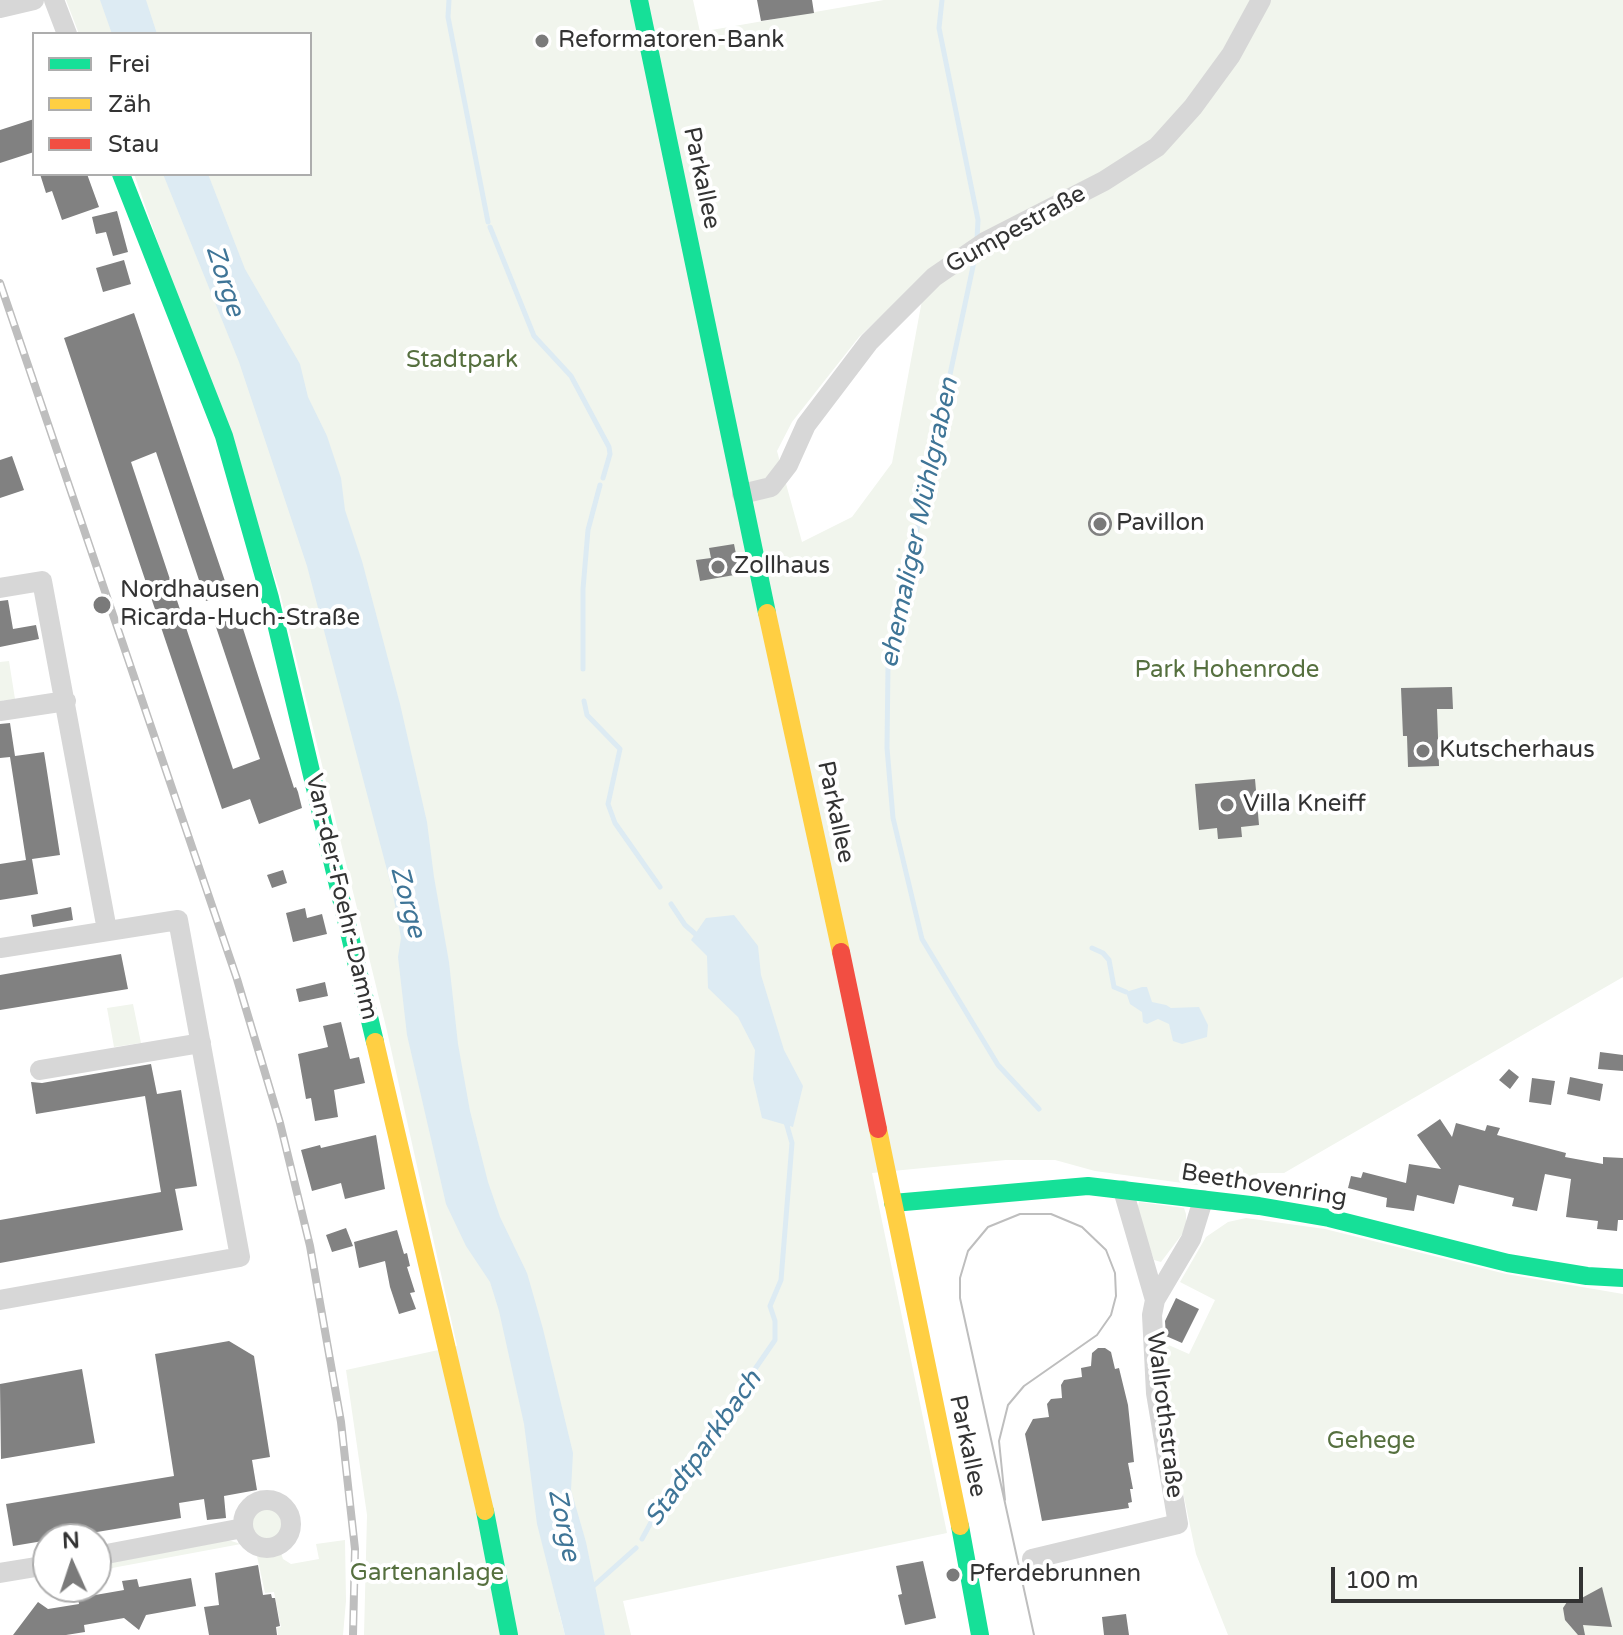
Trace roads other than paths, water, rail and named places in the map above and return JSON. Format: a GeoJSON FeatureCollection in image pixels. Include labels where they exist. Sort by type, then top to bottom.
{"type":"FeatureCollection","features":[{"type":"Feature","properties":{"kind":"street"},"geometry":{"type":"LineString","coordinates":[[0,8],[34,0]]}},
{"type":"Feature","properties":{"kind":"street"},"geometry":{"type":"LineString","coordinates":[[54,0],[66,32]]}},
{"type":"Feature","properties":{"kind":"street","name":"Parkallee"},"geometry":{"type":"LineString","coordinates":[[639,0],[893,1203],[980,1635]]}},
{"type":"Feature","properties":{"kind":"street","name":"Gumpestraße"},"geometry":{"type":"LineString","coordinates":[[742,494],[771,487],[788,465],[806,425],[869,342],[934,277],[976,248],[1104,181],[1157,147],[1193,107],[1231,55],[1261,0]]}},
{"type":"Feature","properties":{"kind":"street","name":"Van-der-Foehr-Damm"},"geometry":{"type":"LineString","coordinates":[[122,176],[224,436],[270,598],[488,1522],[509,1635]]}},
{"type":"Feature","properties":{"kind":"street"},"geometry":{"type":"LineString","coordinates":[[0,588],[42,581],[107,930]]}},
{"type":"Feature","properties":{"kind":"street"},"geometry":{"type":"LineString","coordinates":[[0,711],[66,701]]}},
{"type":"Feature","properties":{"kind":"street"},"geometry":{"type":"LineString","coordinates":[[0,948],[178,920],[240,1257],[0,1300]]}},
{"type":"Feature","properties":{"kind":"street"},"geometry":{"type":"LineString","coordinates":[[40,1070],[201,1043]]}},
{"type":"Feature","properties":{"kind":"street","name":"Beethovenring"},"geometry":{"type":"LineString","coordinates":[[893,1203],[1074,1187],[1123,1190],[1259,1206],[1329,1218],[1508,1263],[1587,1276],[1623,1278]]}},
{"type":"Feature","properties":{"kind":"street","name":"Wallrothstraße"},"geometry":{"type":"LineString","coordinates":[[1123,1190],[1155,1300]]}},
{"type":"Feature","properties":{"kind":"street","name":"Wallrothstraße"},"geometry":{"type":"LineString","coordinates":[[1032,1559],[1178,1524],[1156,1393],[1152,1315],[1155,1300],[1191,1239],[1203,1200]]}},
{"type":"Feature","properties":{"kind":"street"},"geometry":{"type":"LineString","coordinates":[[112,1553],[243,1528]]}},
{"type":"Feature","properties":{"kind":"street"},"geometry":{"type":"LineString","coordinates":[[0,1573],[32,1568]]}},
{"type":"Feature","properties":{"kind":"water"},"geometry":{"type":"Polygon","coordinates":[[[100,0],[146,0],[156,32],[111,32],[100,0]]]}},
{"type":"Feature","properties":{"kind":"water","name":"Zorge"},"geometry":{"type":"Polygon","coordinates":[[[164,176],[209,176],[245,269],[300,364],[308,397],[327,436],[341,478],[345,510],[362,561],[400,704],[427,822],[470,1111],[488,1182],[500,1217],[527,1273],[543,1329],[573,1453],[571,1490],[586,1542],[605,1635],[565,1635],[537,1524],[524,1424],[499,1311],[490,1282],[466,1246],[446,1204],[407,1035],[398,957],[401,938],[392,889],[307,566],[239,362],[164,176]]]}},
{"type":"Feature","properties":{"kind":"water"},"geometry":{"type":"Polygon","coordinates":[[[734,915],[758,946],[761,975],[784,1050],[803,1086],[793,1127],[762,1118],[753,1079],[755,1050],[738,1017],[708,988],[707,956],[691,940],[706,918],[734,915]]]}},
{"type":"Feature","properties":{"kind":"water"},"geometry":{"type":"Polygon","coordinates":[[[1147,987],[1152,1002],[1171,1008],[1199,1007],[1208,1025],[1207,1037],[1182,1044],[1173,1041],[1169,1024],[1158,1019],[1147,1024],[1143,1022],[1142,1012],[1130,1004],[1126,992],[1147,987]]]}},
{"type":"Feature","properties":{"kind":"waterway","name":"Stadtparkbach"},"geometry":{"type":"LineString","coordinates":[[449,0],[448,17],[488,222]]}},
{"type":"Feature","properties":{"kind":"waterway","name":"ehemaliger Mühlgraben"},"geometry":{"type":"LineString","coordinates":[[942,0],[939,28],[978,220],[977,239]]}},
{"type":"Feature","properties":{"kind":"waterway","name":"Stadtparkbach"},"geometry":{"type":"LineString","coordinates":[[490,227],[534,336],[571,376],[609,447],[603,478]]}},
{"type":"Feature","properties":{"kind":"waterway","name":"ehemaliger Mühlgraben"},"geometry":{"type":"LineString","coordinates":[[975,257],[888,666],[887,748],[893,818],[922,939],[998,1065],[1039,1109]]}},
{"type":"Feature","properties":{"kind":"waterway","name":"Stadtparkbach"},"geometry":{"type":"LineString","coordinates":[[583,669],[583,589],[588,530],[600,485]]}},
{"type":"Feature","properties":{"kind":"waterway","name":"Stadtparkbach"},"geometry":{"type":"LineString","coordinates":[[584,701],[587,715],[620,749],[608,804],[615,823],[660,887]]}},
{"type":"Feature","properties":{"kind":"waterway","name":"Stadtparkbach"},"geometry":{"type":"LineString","coordinates":[[671,904],[685,925],[700,938]]}},
{"type":"Feature","properties":{"kind":"waterway"},"geometry":{"type":"LineString","coordinates":[[1092,948],[1109,960],[1114,987],[1126,992]]}},
{"type":"Feature","properties":{"kind":"waterway","name":"Stadtparkbach"},"geometry":{"type":"LineString","coordinates":[[642,1539],[655,1515],[702,1460],[743,1402],[755,1369],[775,1340],[775,1321],[770,1306],[781,1280],[792,1143],[786,1122]]}},
{"type":"Feature","properties":{"kind":"waterway","name":"Stadtparkbach"},"geometry":{"type":"LineString","coordinates":[[589,1590],[636,1548]]}},
{"type":"Feature","properties":{"kind":"tram line"},"geometry":{"type":"LineString","coordinates":[[1005,1500],[999,1441],[1008,1405],[1024,1386],[1097,1335],[1111,1315],[1116,1296],[1115,1273],[1106,1250],[1082,1227],[1051,1214],[1020,1214],[988,1227],[968,1251],[960,1278],[960,1298],[1034,1635]]}},
{"type":"Feature","properties":{"kind":"railway"},"geometry":{"type":"LineString","coordinates":[[0,283],[237,979],[280,1123],[310,1246],[341,1422],[355,1549],[353,1635]]}},
{"type":"Feature","properties":{"kind":"place","name":"Reformatoren-Bank"},"geometry":{"type":"Point","coordinates":[542,41]}},
{"type":"Feature","properties":{"kind":"place","name":"Pavillon"},"geometry":{"type":"Point","coordinates":[1100,524]}},
{"type":"Feature","properties":{"kind":"place","name":"Zollhaus"},"geometry":{"type":"Point","coordinates":[718,567]}},
{"type":"Feature","properties":{"kind":"place","name":"Nordhausen Ricarda-Huch-Straße"},"geometry":{"type":"Point","coordinates":[102,605]}},
{"type":"Feature","properties":{"kind":"place","name":"Kutscherhaus"},"geometry":{"type":"Point","coordinates":[1423,751]}},
{"type":"Feature","properties":{"kind":"place","name":"Villa Kneiff"},"geometry":{"type":"Point","coordinates":[1227,805]}},
{"type":"Feature","properties":{"kind":"place","name":"Pferdebrunnen"},"geometry":{"type":"Point","coordinates":[953,1575]}},
{"type":"Feature","properties":{"kind":"park label","name":"Stadtpark"},"geometry":{"type":"Point","coordinates":[462,361]}},
{"type":"Feature","properties":{"kind":"park label","name":"Park Hohenrode"},"geometry":{"type":"Point","coordinates":[1227,671]}},
{"type":"Feature","properties":{"kind":"park label","name":"Gehege"},"geometry":{"type":"Point","coordinates":[1371,1442]}},
{"type":"Feature","properties":{"kind":"park label","name":"Gartenanlage"},"geometry":{"type":"Point","coordinates":[427,1574]}}]}
